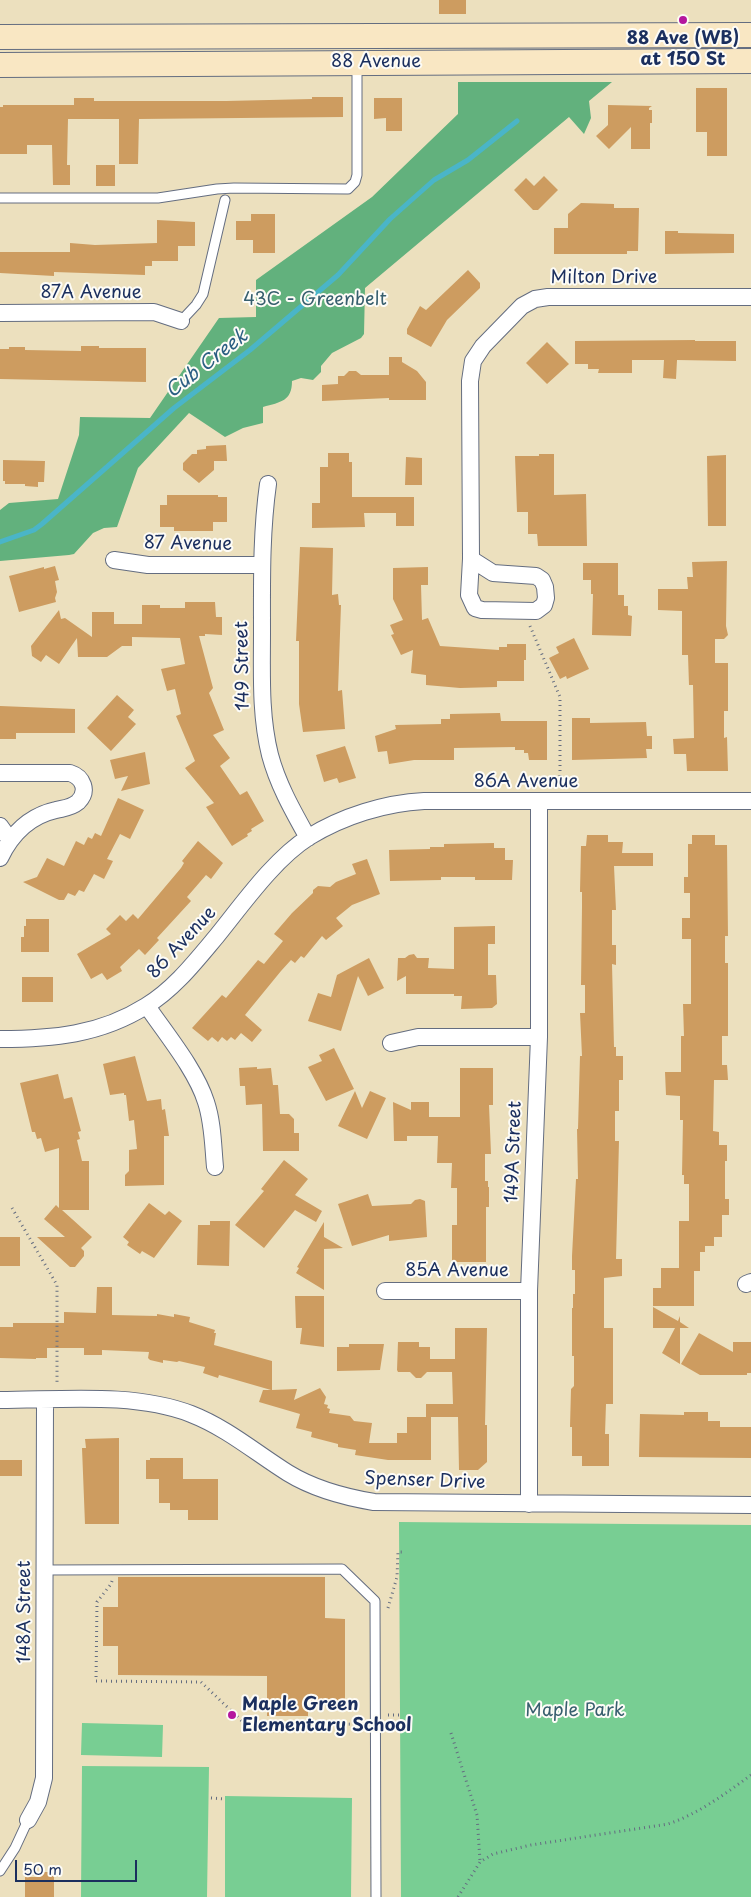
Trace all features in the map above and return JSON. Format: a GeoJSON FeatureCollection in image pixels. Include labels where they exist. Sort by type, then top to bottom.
{"type":"FeatureCollection","features":[{"type":"Feature","properties":{"kind":"main road","name":"88 Avenue"},"geometry":{"type":"LineString","coordinates":[[0,37],[751,35]]}},
{"type":"Feature","properties":{"kind":"main road","name":"88 Avenue"},"geometry":{"type":"LineString","coordinates":[[0,65],[751,61]]}},
{"type":"Feature","properties":{"kind":"street","name":"Milton Drive"},"geometry":{"type":"LineString","coordinates":[[471,559],[493,573],[532,575],[540,578],[546,591],[544,605],[536,611],[482,610],[472,605],[469,595],[471,559],[470,381],[472,368],[479,350],[516,312],[529,302],[548,297],[751,297]]}},
{"type":"Feature","properties":{"kind":"street","name":"87A Avenue"},"geometry":{"type":"LineString","coordinates":[[0,313],[154,312],[181,320]]}},
{"type":"Feature","properties":{"kind":"street","name":"149 Street"},"geometry":{"type":"LineString","coordinates":[[268,484],[264,510],[262,565],[262,704],[265,729],[275,773],[289,806],[308,838]]}},
{"type":"Feature","properties":{"kind":"street","name":"87 Avenue"},"geometry":{"type":"LineString","coordinates":[[114,560],[148,565],[262,565]]}},
{"type":"Feature","properties":{"kind":"street"},"geometry":{"type":"LineString","coordinates":[[0,773],[70,773],[78,775],[83,783],[83,792],[79,802],[71,807],[39,815],[18,830],[0,858]]}},
{"type":"Feature","properties":{"kind":"street","name":"86A Avenue"},"geometry":{"type":"LineString","coordinates":[[308,838],[364,813],[407,802],[751,801]]}},
{"type":"Feature","properties":{"kind":"street","name":"149A Street"},"geometry":{"type":"LineString","coordinates":[[528,1504],[529,1290],[539,1037],[539,802]]}},
{"type":"Feature","properties":{"kind":"street"},"geometry":{"type":"LineString","coordinates":[[0,826],[10,840]]}},
{"type":"Feature","properties":{"kind":"street","name":"86 Avenue"},"geometry":{"type":"LineString","coordinates":[[0,1039],[50,1038],[77,1034],[113,1022],[148,1006],[188,970],[271,872],[308,838]]}},
{"type":"Feature","properties":{"kind":"street"},"geometry":{"type":"LineString","coordinates":[[148,1006],[202,1092],[210,1118],[216,1167]]}},
{"type":"Feature","properties":{"kind":"street"},"geometry":{"type":"LineString","coordinates":[[392,1043],[418,1037],[539,1037]]}},
{"type":"Feature","properties":{"kind":"street","name":"85A Avenue"},"geometry":{"type":"LineString","coordinates":[[385,1291],[529,1290]]}},
{"type":"Feature","properties":{"kind":"street","name":"Spenser Drive"},"geometry":{"type":"LineString","coordinates":[[0,1400],[135,1401],[176,1409],[218,1427],[289,1474],[306,1483],[354,1498],[384,1503],[751,1505]]}},
{"type":"Feature","properties":{"kind":"street","name":"148A Street"},"geometry":{"type":"LineString","coordinates":[[28,1820],[38,1802],[44,1778],[45,1400]]}},
{"type":"Feature","properties":{"kind":"lane"},"geometry":{"type":"LineString","coordinates":[[0,198],[158,198],[234,188],[348,189],[355,182],[357,176],[357,62]]}},
{"type":"Feature","properties":{"kind":"lane"},"geometry":{"type":"LineString","coordinates":[[181,320],[196,305],[203,294],[225,200]]}},
{"type":"Feature","properties":{"kind":"lane"},"geometry":{"type":"LineString","coordinates":[[45,1570],[342,1569],[375,1601],[376,1897]]}},
{"type":"Feature","properties":{"kind":"lane"},"geometry":{"type":"LineString","coordinates":[[0,1871],[15,1848],[28,1820]]}},
{"type":"Feature","properties":{"kind":"path"},"geometry":{"type":"LineString","coordinates":[[528,621],[560,697],[560,789]]}},
{"type":"Feature","properties":{"kind":"path"},"geometry":{"type":"LineString","coordinates":[[12,1208],[57,1285],[57,1388]]}},
{"type":"Feature","properties":{"kind":"path"},"geometry":{"type":"LineString","coordinates":[[384,1605],[386,1614],[397,1577],[398,1552],[403,1552]]}},
{"type":"Feature","properties":{"kind":"path"},"geometry":{"type":"LineString","coordinates":[[112,1578],[111,1584],[97,1602],[96,1681],[201,1682],[246,1725],[364,1724]]}},
{"type":"Feature","properties":{"kind":"path"},"geometry":{"type":"LineString","coordinates":[[389,1715],[403,1715]]}},
{"type":"Feature","properties":{"kind":"path"},"geometry":{"type":"LineString","coordinates":[[451,1733],[477,1815],[480,1862]]}},
{"type":"Feature","properties":{"kind":"path"},"geometry":{"type":"LineString","coordinates":[[458,1897],[480,1862],[493,1854],[531,1845],[668,1824],[702,1808],[750,1777]]}},
{"type":"Feature","properties":{"kind":"path"},"geometry":{"type":"LineString","coordinates":[[211,1798],[226,1799]]}},
{"type":"Feature","properties":{"kind":"green space","name":"43C - Greenbelt"},"geometry":{"type":"Polygon","coordinates":[[[458,82],[612,82],[589,101],[591,118],[584,134],[569,117],[365,288],[364,334],[361,338],[332,353],[321,366],[321,372],[313,380],[301,378],[292,381],[288,397],[280,402],[263,407],[263,423],[243,428],[225,437],[189,413],[138,468],[117,527],[104,528],[93,533],[74,554],[0,561],[0,510],[9,503],[58,499],[79,435],[80,417],[150,418],[219,318],[256,317],[256,280],[372,197],[458,114],[458,82]]]}},
{"type":"Feature","properties":{"kind":"green space","name":"Maple Park"},"geometry":{"type":"Polygon","coordinates":[[[399,1522],[751,1525],[751,1897],[401,1897],[399,1522]]]}},
{"type":"Feature","properties":{"kind":"green space"},"geometry":{"type":"Polygon","coordinates":[[[82,1723],[163,1725],[162,1757],[81,1755],[82,1723]]]}},
{"type":"Feature","properties":{"kind":"green space"},"geometry":{"type":"Polygon","coordinates":[[[82,1766],[209,1767],[207,1897],[81,1897],[82,1766]]]}},
{"type":"Feature","properties":{"kind":"green space"},"geometry":{"type":"Polygon","coordinates":[[[225,1796],[352,1798],[351,1897],[225,1897],[225,1796]]]}},
{"type":"Feature","properties":{"kind":"building"},"geometry":{"type":"Polygon","coordinates":[[[439,0],[466,0],[466,14],[439,14],[439,0]]]}},
{"type":"Feature","properties":{"kind":"building"},"geometry":{"type":"Polygon","coordinates":[[[696,88],[727,88],[727,156],[707,156],[707,132],[696,132],[696,88]]]}},
{"type":"Feature","properties":{"kind":"building"},"geometry":{"type":"Polygon","coordinates":[[[312,97],[343,97],[343,117],[139,119],[138,164],[119,164],[119,119],[68,119],[67,165],[70,165],[70,185],[53,185],[52,145],[27,145],[27,154],[0,154],[0,107],[3,107],[3,105],[74,105],[74,98],[94,98],[94,101],[226,101],[312,99],[312,97]]]}},
{"type":"Feature","properties":{"kind":"building"},"geometry":{"type":"Polygon","coordinates":[[[374,98],[402,98],[402,131],[386,131],[386,118],[374,119],[374,98]]]}},
{"type":"Feature","properties":{"kind":"building"},"geometry":{"type":"Polygon","coordinates":[[[608,105],[652,106],[649,108],[649,110],[652,110],[650,149],[631,149],[631,127],[609,149],[596,136],[608,125],[608,105]]]}},
{"type":"Feature","properties":{"kind":"building"},"geometry":{"type":"Polygon","coordinates":[[[96,165],[115,165],[115,186],[96,186],[96,165]]]}},
{"type":"Feature","properties":{"kind":"building"},"geometry":{"type":"Polygon","coordinates":[[[544,176],[558,190],[538,210],[533,210],[514,190],[526,178],[534,186],[544,176]]]}},
{"type":"Feature","properties":{"kind":"building"},"geometry":{"type":"Polygon","coordinates":[[[581,203],[614,204],[614,208],[639,208],[638,251],[627,251],[627,254],[554,254],[554,228],[568,228],[568,214],[581,203]]]}},
{"type":"Feature","properties":{"kind":"building"},"geometry":{"type":"Polygon","coordinates":[[[251,214],[275,214],[275,253],[253,253],[253,240],[236,240],[236,221],[251,221],[251,214]]]}},
{"type":"Feature","properties":{"kind":"building"},"geometry":{"type":"Polygon","coordinates":[[[157,220],[195,222],[195,246],[178,246],[178,261],[152,261],[152,266],[145,266],[145,275],[54,272],[54,276],[0,273],[0,252],[70,252],[70,243],[95,245],[157,243],[157,220]]]}},
{"type":"Feature","properties":{"kind":"building"},"geometry":{"type":"Polygon","coordinates":[[[665,231],[734,234],[734,253],[665,254],[665,231]]]}},
{"type":"Feature","properties":{"kind":"building"},"geometry":{"type":"Polygon","coordinates":[[[468,270],[480,283],[480,288],[447,320],[431,347],[407,334],[407,329],[420,306],[426,310],[468,270]]]}},
{"type":"Feature","properties":{"kind":"building"},"geometry":{"type":"Polygon","coordinates":[[[575,341],[736,341],[736,361],[677,360],[676,379],[663,378],[664,360],[632,360],[632,373],[598,373],[599,369],[588,369],[588,364],[575,364],[575,341]]]}},
{"type":"Feature","properties":{"kind":"building"},"geometry":{"type":"Polygon","coordinates":[[[547,342],[569,364],[547,384],[526,363],[547,342]]]}},
{"type":"Feature","properties":{"kind":"building"},"geometry":{"type":"Polygon","coordinates":[[[81,346],[146,348],[146,382],[0,379],[0,349],[25,347],[25,350],[81,351],[81,346]]]}},
{"type":"Feature","properties":{"kind":"building"},"geometry":{"type":"Polygon","coordinates":[[[389,357],[402,357],[402,362],[417,371],[426,382],[426,400],[389,400],[389,398],[322,401],[322,385],[338,384],[338,376],[344,376],[349,371],[356,371],[361,375],[389,375],[389,357]]]}},
{"type":"Feature","properties":{"kind":"building"},"geometry":{"type":"Polygon","coordinates":[[[226,445],[227,461],[214,461],[214,470],[199,483],[183,470],[183,463],[192,454],[197,454],[197,450],[206,449],[206,446],[226,445]]]}},
{"type":"Feature","properties":{"kind":"building"},"geometry":{"type":"Polygon","coordinates":[[[328,453],[349,453],[349,462],[352,462],[352,497],[414,497],[414,526],[396,526],[396,513],[364,513],[365,527],[312,528],[312,503],[320,503],[320,467],[328,467],[328,453]]]}},
{"type":"Feature","properties":{"kind":"building"},"geometry":{"type":"Polygon","coordinates":[[[539,454],[554,454],[554,495],[586,494],[587,546],[538,546],[537,534],[528,534],[528,512],[517,512],[515,456],[539,456],[539,454]]]}},
{"type":"Feature","properties":{"kind":"building"},"geometry":{"type":"Polygon","coordinates":[[[726,455],[726,526],[708,526],[707,456],[726,455]]]}},
{"type":"Feature","properties":{"kind":"building"},"geometry":{"type":"Polygon","coordinates":[[[406,457],[422,458],[422,485],[405,485],[406,457]]]}},
{"type":"Feature","properties":{"kind":"building"},"geometry":{"type":"Polygon","coordinates":[[[3,460],[45,461],[44,482],[38,482],[38,487],[25,486],[25,484],[5,484],[5,481],[3,481],[3,460]]]}},
{"type":"Feature","properties":{"kind":"building"},"geometry":{"type":"Polygon","coordinates":[[[167,495],[218,495],[218,497],[227,497],[227,522],[213,522],[213,531],[174,531],[174,527],[160,527],[160,505],[167,505],[167,495]]]}},
{"type":"Feature","properties":{"kind":"building"},"geometry":{"type":"Polygon","coordinates":[[[300,547],[333,548],[332,595],[338,594],[339,605],[341,605],[338,691],[342,690],[345,729],[303,732],[299,704],[299,641],[296,641],[300,547]]]}},
{"type":"Feature","properties":{"kind":"building"},"geometry":{"type":"Polygon","coordinates":[[[727,561],[726,626],[728,635],[724,639],[715,639],[715,663],[728,663],[728,711],[724,711],[724,738],[727,737],[728,771],[687,771],[686,754],[674,754],[673,739],[694,738],[693,685],[689,685],[688,655],[682,655],[682,611],[658,610],[658,589],[688,589],[687,577],[693,577],[692,562],[727,561]]]}},
{"type":"Feature","properties":{"kind":"building"},"geometry":{"type":"Polygon","coordinates":[[[583,563],[618,563],[618,595],[624,595],[624,606],[628,606],[628,615],[632,616],[631,636],[592,635],[593,594],[591,594],[591,580],[583,580],[583,563]]]}},
{"type":"Feature","properties":{"kind":"building"},"geometry":{"type":"Polygon","coordinates":[[[55,566],[59,580],[55,581],[56,602],[19,612],[9,576],[55,566]]]}},
{"type":"Feature","properties":{"kind":"building"},"geometry":{"type":"Polygon","coordinates":[[[428,567],[428,585],[421,585],[422,620],[428,618],[440,646],[499,650],[499,647],[507,647],[507,644],[526,644],[524,681],[497,681],[497,687],[460,688],[426,685],[426,675],[411,673],[413,650],[401,655],[391,635],[394,634],[390,625],[403,620],[393,599],[393,568],[428,567]]]}},
{"type":"Feature","properties":{"kind":"building"},"geometry":{"type":"Polygon","coordinates":[[[185,602],[215,602],[216,617],[222,617],[222,635],[205,634],[205,636],[199,636],[213,688],[209,693],[224,730],[213,735],[230,758],[220,766],[240,795],[247,791],[264,821],[251,829],[252,831],[247,834],[248,836],[232,846],[206,807],[214,803],[185,768],[195,761],[176,716],[181,714],[175,689],[167,691],[161,669],[185,664],[180,638],[132,637],[132,646],[122,646],[107,657],[78,657],[77,638],[59,664],[46,655],[41,662],[32,656],[31,646],[59,610],[61,619],[65,618],[92,637],[92,612],[114,612],[114,624],[142,624],[142,605],[160,605],[160,608],[185,608],[185,602]]]}},
{"type":"Feature","properties":{"kind":"building"},"geometry":{"type":"Polygon","coordinates":[[[574,638],[589,669],[567,679],[566,676],[560,679],[549,658],[559,653],[556,647],[574,638]]]}},
{"type":"Feature","properties":{"kind":"building"},"geometry":{"type":"Polygon","coordinates":[[[117,695],[134,710],[128,717],[136,724],[111,751],[87,728],[117,695]]]}},
{"type":"Feature","properties":{"kind":"building"},"geometry":{"type":"Polygon","coordinates":[[[0,706],[75,709],[75,733],[16,733],[16,739],[0,739],[0,706]]]}},
{"type":"Feature","properties":{"kind":"building"},"geometry":{"type":"Polygon","coordinates":[[[500,713],[501,721],[547,721],[547,760],[529,760],[528,753],[524,753],[524,750],[515,750],[515,747],[454,748],[454,760],[414,760],[389,764],[387,751],[378,752],[375,736],[396,729],[395,725],[441,724],[441,719],[450,719],[450,714],[500,713]]]}},
{"type":"Feature","properties":{"kind":"building"},"geometry":{"type":"Polygon","coordinates":[[[572,718],[590,718],[590,723],[646,722],[647,736],[652,736],[652,749],[646,749],[647,758],[572,760],[572,718]]]}},
{"type":"Feature","properties":{"kind":"building"},"geometry":{"type":"Polygon","coordinates":[[[345,746],[356,778],[339,783],[337,778],[324,782],[316,755],[345,746]]]}},
{"type":"Feature","properties":{"kind":"building"},"geometry":{"type":"Polygon","coordinates":[[[145,752],[150,784],[121,791],[128,776],[115,779],[110,760],[145,752]]]}},
{"type":"Feature","properties":{"kind":"building"},"geometry":{"type":"Polygon","coordinates":[[[118,798],[144,810],[130,839],[120,834],[107,859],[113,861],[104,879],[94,874],[84,892],[79,890],[75,896],[68,893],[64,900],[59,900],[23,882],[37,877],[47,858],[64,866],[76,841],[84,845],[88,837],[92,839],[95,833],[101,836],[118,798]]]}},
{"type":"Feature","properties":{"kind":"building"},"geometry":{"type":"Polygon","coordinates":[[[587,835],[608,835],[608,842],[623,842],[622,853],[653,853],[653,866],[614,866],[616,910],[612,910],[612,945],[616,945],[616,965],[612,964],[614,1047],[616,1047],[616,1056],[623,1056],[623,1080],[619,1080],[619,1111],[615,1111],[615,1141],[619,1141],[616,1259],[622,1259],[622,1276],[604,1278],[604,1328],[613,1328],[613,1404],[606,1404],[605,1434],[609,1434],[609,1466],[582,1466],[582,1456],[572,1456],[572,1427],[570,1427],[571,1389],[574,1386],[572,1308],[573,1294],[575,1294],[575,1270],[572,1270],[572,1256],[576,1179],[578,1179],[577,1129],[580,1056],[582,1056],[580,1013],[585,1013],[585,985],[581,985],[581,846],[586,846],[587,835]]]}},
{"type":"Feature","properties":{"kind":"building"},"geometry":{"type":"Polygon","coordinates":[[[692,835],[715,835],[715,845],[727,845],[728,936],[725,936],[725,963],[728,963],[728,1036],[722,1036],[722,1065],[727,1065],[728,1080],[714,1080],[713,1131],[719,1132],[719,1145],[727,1145],[725,1199],[729,1199],[729,1215],[722,1215],[722,1237],[714,1237],[714,1246],[705,1246],[705,1252],[700,1252],[700,1271],[694,1271],[694,1306],[653,1306],[653,1288],[661,1288],[661,1268],[679,1268],[679,1221],[689,1221],[689,1184],[684,1184],[684,1175],[682,1175],[683,1120],[680,1120],[680,1096],[666,1095],[665,1072],[681,1072],[681,1036],[684,1036],[683,1004],[691,1004],[691,939],[682,939],[682,918],[690,918],[690,893],[684,893],[684,877],[688,877],[688,844],[692,844],[692,835]]]}},
{"type":"Feature","properties":{"kind":"building"},"geometry":{"type":"Polygon","coordinates":[[[198,841],[223,863],[211,879],[206,875],[187,897],[191,901],[157,938],[159,940],[145,955],[139,949],[120,967],[122,971],[107,980],[102,973],[91,979],[77,954],[111,934],[106,929],[120,915],[126,921],[133,914],[138,919],[181,868],[184,863],[182,861],[198,841]]]}},
{"type":"Feature","properties":{"kind":"building"},"geometry":{"type":"Polygon","coordinates":[[[494,843],[494,848],[505,848],[505,860],[513,860],[512,880],[475,880],[475,877],[441,877],[441,880],[390,881],[389,850],[430,849],[430,847],[444,847],[444,844],[494,843]]]}},
{"type":"Feature","properties":{"kind":"building"},"geometry":{"type":"Polygon","coordinates":[[[367,859],[380,894],[352,905],[336,918],[343,926],[326,940],[322,936],[304,958],[301,956],[295,963],[291,960],[281,971],[245,1015],[262,1030],[252,1042],[241,1033],[235,1040],[231,1037],[227,1041],[222,1037],[218,1042],[212,1037],[208,1041],[192,1028],[222,995],[226,998],[258,960],[264,964],[283,941],[274,934],[313,893],[313,890],[318,886],[330,887],[336,882],[356,874],[352,864],[367,859]]]}},
{"type":"Feature","properties":{"kind":"building"},"geometry":{"type":"Polygon","coordinates":[[[26,919],[49,919],[49,952],[21,952],[21,937],[24,937],[26,919]]]}},
{"type":"Feature","properties":{"kind":"building"},"geometry":{"type":"Polygon","coordinates":[[[495,926],[495,944],[488,944],[488,975],[496,975],[497,1004],[492,1008],[461,1009],[462,996],[454,996],[454,994],[406,994],[406,976],[397,981],[398,958],[405,958],[414,954],[417,958],[429,958],[428,968],[454,969],[454,927],[495,926]]]}},
{"type":"Feature","properties":{"kind":"building"},"geometry":{"type":"Polygon","coordinates":[[[369,958],[384,988],[368,996],[358,976],[341,1031],[308,1021],[318,993],[331,997],[337,975],[369,958]]]}},
{"type":"Feature","properties":{"kind":"building"},"geometry":{"type":"Polygon","coordinates":[[[22,977],[53,977],[53,1002],[22,1002],[22,977]]]}},
{"type":"Feature","properties":{"kind":"building"},"geometry":{"type":"Polygon","coordinates":[[[334,1048],[354,1089],[326,1101],[308,1067],[322,1061],[319,1055],[334,1048]]]}},
{"type":"Feature","properties":{"kind":"building"},"geometry":{"type":"Polygon","coordinates":[[[135,1056],[147,1101],[161,1099],[162,1110],[165,1109],[169,1136],[164,1136],[164,1185],[125,1186],[125,1175],[129,1171],[129,1150],[137,1149],[134,1120],[129,1121],[126,1095],[124,1093],[110,1095],[103,1064],[135,1056]]]}},
{"type":"Feature","properties":{"kind":"building"},"geometry":{"type":"Polygon","coordinates":[[[257,1067],[257,1069],[271,1068],[273,1085],[278,1085],[280,1114],[289,1114],[294,1119],[294,1133],[299,1133],[299,1151],[263,1151],[262,1104],[246,1105],[245,1086],[240,1086],[239,1068],[257,1067]]]}},
{"type":"Feature","properties":{"kind":"building"},"geometry":{"type":"Polygon","coordinates":[[[460,1068],[493,1068],[493,1105],[489,1105],[491,1154],[485,1154],[485,1181],[488,1181],[489,1187],[489,1207],[486,1207],[486,1262],[452,1262],[452,1225],[457,1225],[457,1188],[451,1188],[452,1163],[437,1163],[438,1136],[407,1136],[407,1141],[394,1141],[393,1102],[411,1110],[411,1102],[429,1102],[429,1117],[460,1117],[460,1068]]]}},
{"type":"Feature","properties":{"kind":"building"},"geometry":{"type":"Polygon","coordinates":[[[58,1074],[64,1099],[72,1097],[81,1131],[78,1132],[80,1139],[77,1140],[82,1161],[89,1161],[89,1210],[62,1210],[92,1237],[81,1248],[84,1251],[84,1256],[75,1267],[70,1267],[37,1237],[65,1237],[44,1219],[56,1205],[59,1208],[59,1148],[45,1152],[41,1138],[37,1139],[35,1132],[32,1132],[20,1083],[58,1074]]]}},
{"type":"Feature","properties":{"kind":"building"},"geometry":{"type":"Polygon","coordinates":[[[355,1091],[362,1108],[370,1091],[386,1098],[367,1139],[338,1126],[355,1091]]]}},
{"type":"Feature","properties":{"kind":"building"},"geometry":{"type":"Polygon","coordinates":[[[284,1160],[308,1179],[295,1195],[322,1211],[316,1222],[295,1210],[264,1248],[235,1225],[264,1191],[261,1189],[284,1160]]]}},
{"type":"Feature","properties":{"kind":"building"},"geometry":{"type":"Polygon","coordinates":[[[368,1194],[372,1206],[411,1204],[415,1200],[420,1199],[425,1201],[427,1237],[389,1241],[389,1235],[352,1246],[338,1204],[368,1194]]]}},
{"type":"Feature","properties":{"kind":"building"},"geometry":{"type":"Polygon","coordinates":[[[149,1203],[165,1215],[169,1211],[182,1221],[154,1258],[142,1251],[140,1254],[127,1245],[129,1242],[123,1237],[149,1203]]]}},
{"type":"Feature","properties":{"kind":"building"},"geometry":{"type":"Polygon","coordinates":[[[210,1221],[230,1221],[229,1266],[197,1265],[198,1225],[210,1225],[210,1221]]]}},
{"type":"Feature","properties":{"kind":"building"},"geometry":{"type":"Polygon","coordinates":[[[324,1222],[324,1237],[343,1248],[324,1249],[324,1290],[296,1273],[299,1268],[297,1267],[324,1222]]]}},
{"type":"Feature","properties":{"kind":"building"},"geometry":{"type":"Polygon","coordinates":[[[0,1237],[20,1237],[20,1266],[0,1266],[0,1237]]]}},
{"type":"Feature","properties":{"kind":"building"},"geometry":{"type":"Polygon","coordinates":[[[97,1287],[112,1287],[112,1315],[157,1316],[157,1314],[174,1317],[174,1314],[190,1317],[189,1322],[215,1330],[214,1345],[272,1361],[272,1390],[297,1389],[294,1400],[320,1388],[326,1397],[324,1404],[328,1405],[329,1413],[350,1416],[354,1421],[372,1423],[369,1443],[397,1443],[397,1433],[407,1433],[407,1417],[431,1417],[431,1460],[388,1460],[355,1455],[356,1450],[338,1447],[338,1444],[311,1437],[312,1432],[296,1428],[300,1414],[259,1402],[263,1390],[271,1390],[219,1375],[218,1378],[203,1373],[205,1367],[179,1361],[163,1360],[163,1363],[150,1360],[148,1358],[149,1352],[102,1350],[102,1355],[84,1355],[84,1348],[47,1348],[47,1358],[0,1358],[0,1327],[13,1327],[13,1323],[64,1323],[64,1312],[96,1313],[97,1287]]]}},
{"type":"Feature","properties":{"kind":"building"},"geometry":{"type":"Polygon","coordinates":[[[295,1296],[324,1296],[324,1347],[300,1344],[302,1328],[296,1328],[295,1296]]]}},
{"type":"Feature","properties":{"kind":"building"},"geometry":{"type":"Polygon","coordinates":[[[653,1307],[678,1321],[680,1316],[680,1322],[689,1328],[680,1328],[680,1364],[662,1353],[675,1328],[653,1328],[653,1307]]]}},
{"type":"Feature","properties":{"kind":"building"},"geometry":{"type":"Polygon","coordinates":[[[455,1328],[487,1328],[485,1425],[487,1425],[487,1462],[478,1470],[459,1470],[458,1417],[426,1417],[426,1404],[453,1404],[452,1372],[427,1372],[421,1378],[416,1378],[410,1372],[398,1372],[397,1370],[398,1342],[419,1342],[419,1347],[430,1347],[430,1359],[455,1359],[455,1328]]]}},
{"type":"Feature","properties":{"kind":"building"},"geometry":{"type":"Polygon","coordinates":[[[699,1333],[733,1352],[733,1342],[751,1342],[751,1373],[747,1373],[747,1375],[700,1375],[681,1364],[699,1333]]]}},
{"type":"Feature","properties":{"kind":"building"},"geometry":{"type":"Polygon","coordinates":[[[349,1344],[384,1344],[380,1370],[337,1371],[337,1347],[349,1347],[349,1344]]]}},
{"type":"Feature","properties":{"kind":"building"},"geometry":{"type":"Polygon","coordinates":[[[684,1412],[708,1412],[708,1421],[720,1421],[720,1427],[751,1427],[751,1458],[639,1457],[640,1414],[684,1415],[684,1412]]]}},
{"type":"Feature","properties":{"kind":"building"},"geometry":{"type":"Polygon","coordinates":[[[119,1438],[119,1524],[85,1524],[82,1448],[86,1448],[85,1439],[119,1438]]]}},
{"type":"Feature","properties":{"kind":"building"},"geometry":{"type":"Polygon","coordinates":[[[150,1458],[183,1458],[183,1479],[218,1479],[218,1520],[188,1520],[188,1510],[170,1510],[170,1503],[159,1503],[159,1479],[146,1479],[146,1460],[150,1460],[150,1458]]]}},
{"type":"Feature","properties":{"kind":"building"},"geometry":{"type":"Polygon","coordinates":[[[0,1460],[22,1460],[22,1476],[0,1476],[0,1460]]]}},
{"type":"Feature","properties":{"kind":"building"},"geometry":{"type":"Polygon","coordinates":[[[118,1577],[325,1577],[325,1618],[345,1619],[345,1705],[308,1705],[308,1716],[267,1716],[267,1676],[118,1675],[118,1646],[103,1646],[103,1607],[118,1607],[118,1577]]]}},
{"type":"Feature","properties":{"kind":"building"},"geometry":{"type":"Polygon","coordinates":[[[39,1872],[54,1872],[54,1897],[25,1897],[25,1877],[39,1877],[39,1872]]]}},
{"type":"Feature","properties":{"kind":"waterway","name":"Cub Creek"},"geometry":{"type":"LineString","coordinates":[[0,542],[34,530],[42,524],[174,408],[250,350],[338,275],[390,219],[434,180],[468,160],[517,121]]}},
{"type":"Feature","properties":{"kind":"place","name":"88 Ave (WB) at 150 St"},"geometry":{"type":"Point","coordinates":[683,20]}},
{"type":"Feature","properties":{"kind":"place","name":"Maple Green Elementary School"},"geometry":{"type":"Point","coordinates":[232,1715]}}]}
